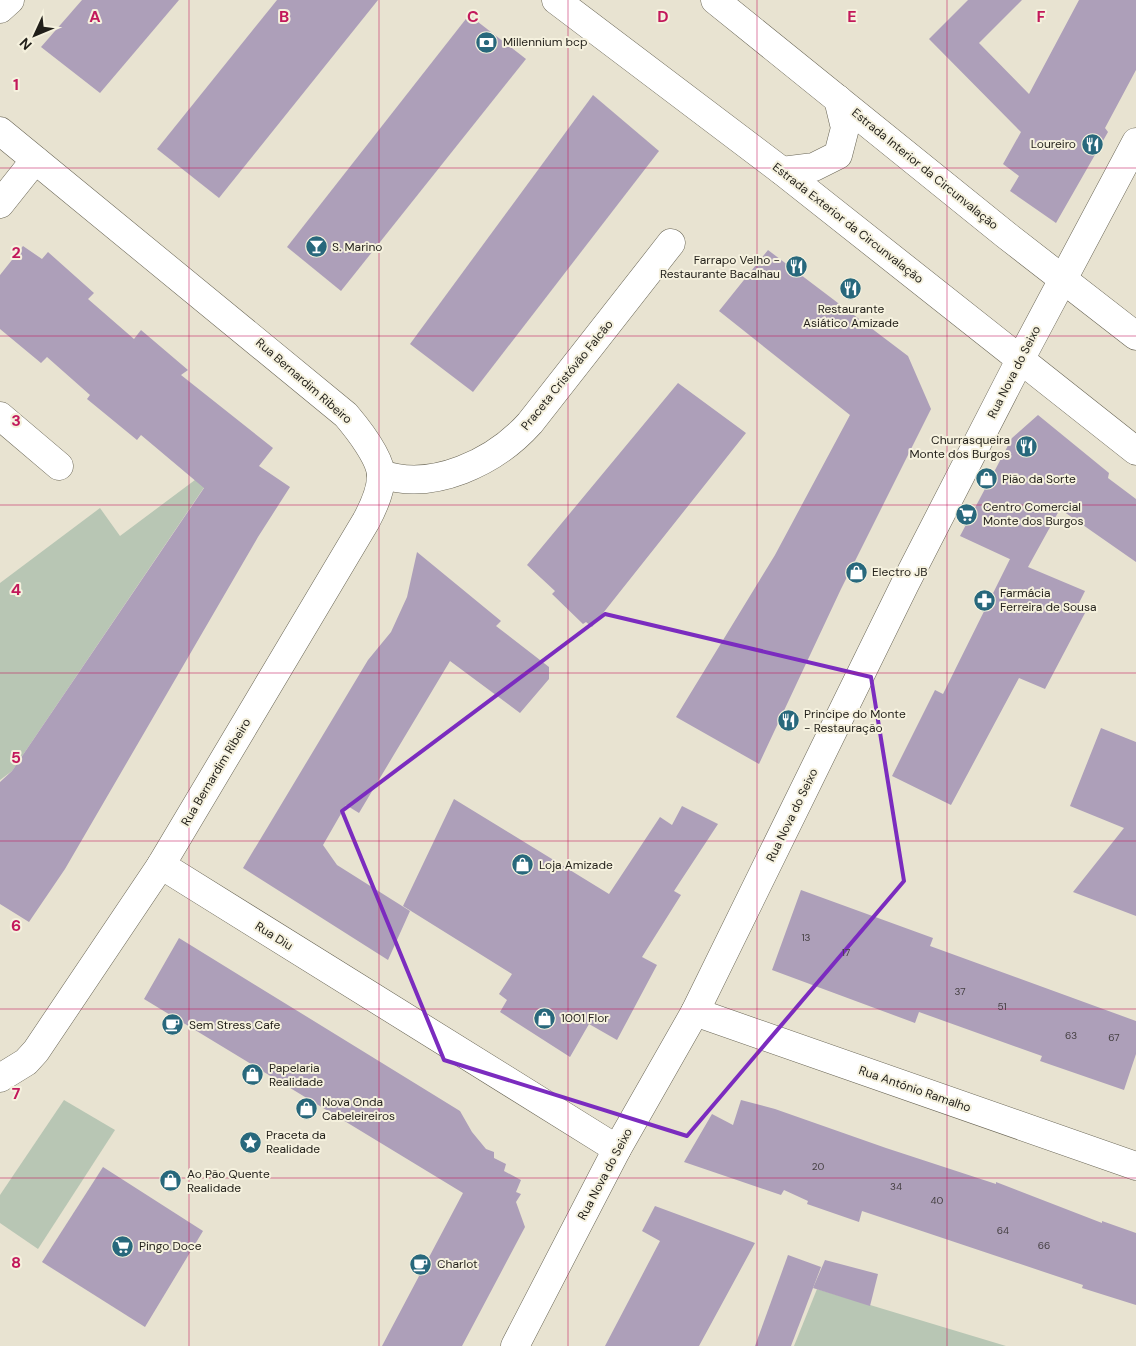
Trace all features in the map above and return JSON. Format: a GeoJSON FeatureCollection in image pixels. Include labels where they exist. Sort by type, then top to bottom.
{"type":"FeatureCollection","features":[{"type":"Feature","properties":{"kind":"street"},"geometry":{"type":"LineString","coordinates":[[0,9],[10,0]]}},
{"type":"Feature","properties":{"kind":"street","name":"Estrada Exterior da Circunvalação"},"geometry":{"type":"LineString","coordinates":[[556,0],[782,171],[1136,451]]}},
{"type":"Feature","properties":{"kind":"street","name":"Estrada Interior da Circunvalação"},"geometry":{"type":"LineString","coordinates":[[715,0],[1063,280],[1136,336]]}},
{"type":"Feature","properties":{"kind":"street"},"geometry":{"type":"LineString","coordinates":[[782,171],[814,167],[838,154],[845,128],[838,99]]}},
{"type":"Feature","properties":{"kind":"street","name":"Rua Bernardim Ribeiro"},"geometry":{"type":"LineString","coordinates":[[0,131],[346,414],[367,443],[381,474],[376,499],[366,521],[161,865]]}},
{"type":"Feature","properties":{"kind":"street","name":"Rua Nova do Seixo"},"geometry":{"type":"LineString","coordinates":[[515,1346],[617,1149],[695,1012],[905,584],[1020,360],[1136,142]]}},
{"type":"Feature","properties":{"kind":"street"},"geometry":{"type":"LineString","coordinates":[[0,204],[35,160]]}},
{"type":"Feature","properties":{"kind":"street","name":"Praceta Cristóvão Falcão"},"geometry":{"type":"LineString","coordinates":[[381,474],[398,480],[413,482],[443,477],[469,466],[511,441],[530,423],[671,243]]}},
{"type":"Feature","properties":{"kind":"street"},"geometry":{"type":"LineString","coordinates":[[0,416],[59,466]]}},
{"type":"Feature","properties":{"kind":"street"},"geometry":{"type":"LineString","coordinates":[[0,1078],[26,1062],[36,1051],[161,865]]}},
{"type":"Feature","properties":{"kind":"street","name":"Rua Diu"},"geometry":{"type":"LineString","coordinates":[[161,865],[617,1149]]}},
{"type":"Feature","properties":{"kind":"street","name":"Rua António Ramalho"},"geometry":{"type":"LineString","coordinates":[[695,1012],[1136,1166]]}},
{"type":"Feature","properties":{"kind":"highlighted area"},"geometry":{"type":"Polygon","coordinates":[[[605,614],[871,677],[904,881],[687,1136],[444,1060],[342,811],[605,614]]]}},
{"type":"Feature","properties":{"kind":"green space"},"geometry":{"type":"Polygon","coordinates":[[[203,474],[209,480],[12,771],[0,780],[0,583],[100,508],[120,536],[203,474]]]}},
{"type":"Feature","properties":{"kind":"green space"},"geometry":{"type":"Polygon","coordinates":[[[64,1100],[115,1130],[38,1249],[0,1223],[0,1195],[64,1100]]]}},
{"type":"Feature","properties":{"kind":"green space"},"geometry":{"type":"Polygon","coordinates":[[[817,1289],[1006,1346],[794,1346],[817,1289]]]}},
{"type":"Feature","properties":{"kind":"building"},"geometry":{"type":"Polygon","coordinates":[[[82,0],[179,0],[100,93],[41,47],[82,0]]]}},
{"type":"Feature","properties":{"kind":"building"},"geometry":{"type":"Polygon","coordinates":[[[277,0],[378,0],[219,198],[157,149],[277,0]]]}},
{"type":"Feature","properties":{"kind":"building"},"geometry":{"type":"Polygon","coordinates":[[[968,0],[1022,0],[979,43],[1029,94],[1079,0],[1136,0],[1136,70],[1105,128],[1108,132],[1056,223],[1010,191],[1019,176],[1003,164],[1021,132],[929,39],[968,0]]]}},
{"type":"Feature","properties":{"kind":"building"},"geometry":{"type":"Polygon","coordinates":[[[469,15],[526,59],[341,291],[287,247],[469,15]]]}},
{"type":"Feature","properties":{"kind":"building"},"geometry":{"type":"Polygon","coordinates":[[[593,95],[659,151],[473,392],[410,344],[593,95]]]}},
{"type":"Feature","properties":{"kind":"building"},"geometry":{"type":"Polygon","coordinates":[[[23,246],[42,259],[48,252],[94,293],[88,299],[134,339],[141,330],[188,370],[181,375],[273,448],[259,466],[290,487],[258,537],[65,869],[29,922],[0,904],[0,782],[12,771],[204,488],[141,435],[137,440],[87,399],[90,395],[47,357],[41,363],[0,329],[0,275],[23,246]]]}},
{"type":"Feature","properties":{"kind":"building"},"geometry":{"type":"Polygon","coordinates":[[[768,250],[908,356],[931,409],[841,589],[759,764],[676,717],[775,555],[850,415],[719,311],[768,250]]]}},
{"type":"Feature","properties":{"kind":"building"},"geometry":{"type":"Polygon","coordinates":[[[678,383],[746,433],[592,627],[586,622],[583,624],[552,594],[555,591],[527,565],[678,383]]]}},
{"type":"Feature","properties":{"kind":"building"},"geometry":{"type":"Polygon","coordinates":[[[1038,415],[1109,473],[1108,478],[1136,499],[1136,562],[1060,509],[1028,567],[1085,591],[1076,609],[1085,613],[1045,689],[1019,678],[951,805],[892,776],[935,690],[943,694],[1010,559],[960,536],[1012,438],[1038,415]]]}},
{"type":"Feature","properties":{"kind":"building"},"geometry":{"type":"Polygon","coordinates":[[[417,552],[501,621],[496,626],[549,667],[549,679],[520,713],[450,661],[359,813],[346,805],[323,845],[337,865],[410,911],[388,960],[243,868],[368,660],[391,632],[407,597],[417,552]]]}},
{"type":"Feature","properties":{"kind":"building"},"geometry":{"type":"Polygon","coordinates":[[[1101,728],[1136,742],[1136,916],[1073,892],[1124,828],[1070,806],[1101,728]]]}},
{"type":"Feature","properties":{"kind":"building"},"geometry":{"type":"Polygon","coordinates":[[[454,799],[609,894],[660,817],[672,825],[682,806],[718,824],[674,891],[681,895],[642,957],[657,965],[617,1040],[589,1024],[570,1057],[500,1012],[507,1000],[499,994],[512,974],[403,906],[454,799]]]}},
{"type":"Feature","properties":{"kind":"building"},"geometry":{"type":"Polygon","coordinates":[[[801,890],[933,938],[930,946],[1136,1021],[1136,1054],[1124,1090],[1040,1061],[1042,1056],[919,1012],[915,1023],[772,970],[801,890]]]}},
{"type":"Feature","properties":{"kind":"building"},"geometry":{"type":"Polygon","coordinates":[[[179,938],[460,1111],[472,1132],[486,1149],[494,1152],[494,1158],[506,1164],[504,1171],[521,1180],[516,1192],[521,1194],[516,1202],[525,1227],[462,1346],[382,1346],[463,1193],[144,999],[179,938]]]}},
{"type":"Feature","properties":{"kind":"building"},"geometry":{"type":"Polygon","coordinates":[[[741,1100],[775,1109],[996,1184],[996,1182],[1102,1223],[1102,1221],[1136,1233],[1136,1305],[1082,1288],[1083,1285],[862,1211],[859,1222],[807,1204],[808,1201],[784,1190],[781,1195],[684,1162],[712,1114],[733,1125],[741,1100]]]}},
{"type":"Feature","properties":{"kind":"building","name":"Pingo Doce"},"geometry":{"type":"Polygon","coordinates":[[[103,1167],[203,1231],[145,1327],[42,1262],[103,1167]]]}},
{"type":"Feature","properties":{"kind":"building"},"geometry":{"type":"Polygon","coordinates":[[[655,1206],[755,1243],[699,1346],[605,1346],[660,1241],[642,1231],[655,1206]]]}},
{"type":"Feature","properties":{"kind":"building"},"geometry":{"type":"Polygon","coordinates":[[[788,1255],[821,1267],[791,1346],[755,1346],[788,1255]]]}},
{"type":"Feature","properties":{"kind":"building"},"geometry":{"type":"Polygon","coordinates":[[[825,1260],[878,1274],[870,1306],[813,1288],[825,1260]]]}},
{"type":"Feature","properties":{"kind":"place","name":"Millennium bcp"},"geometry":{"type":"Point","coordinates":[487,42]}},
{"type":"Feature","properties":{"kind":"place","name":"Loureiro"},"geometry":{"type":"Point","coordinates":[1092,144]}},
{"type":"Feature","properties":{"kind":"place","name":"S. Marino"},"geometry":{"type":"Point","coordinates":[316,247]}},
{"type":"Feature","properties":{"kind":"place","name":"Farrapo Velho - Restaurante Bacalhau"},"geometry":{"type":"Point","coordinates":[796,267]}},
{"type":"Feature","properties":{"kind":"place","name":"Restaurante Asiático Amizade"},"geometry":{"type":"Point","coordinates":[851,288]}},
{"type":"Feature","properties":{"kind":"place","name":"Churrasqueira Monte dos Burgos"},"geometry":{"type":"Point","coordinates":[1026,447]}},
{"type":"Feature","properties":{"kind":"place","name":"Pião da Sorte"},"geometry":{"type":"Point","coordinates":[986,479]}},
{"type":"Feature","properties":{"kind":"place","name":"Centro Comercial Monte dos Burgos"},"geometry":{"type":"Point","coordinates":[967,514]}},
{"type":"Feature","properties":{"kind":"place","name":"Electro JB"},"geometry":{"type":"Point","coordinates":[856,572]}},
{"type":"Feature","properties":{"kind":"place","name":"Farmácia Ferreira de Sousa"},"geometry":{"type":"Point","coordinates":[984,600]}},
{"type":"Feature","properties":{"kind":"place","name":"Principe do Monte - Restauração"},"geometry":{"type":"Point","coordinates":[788,721]}},
{"type":"Feature","properties":{"kind":"place","name":"Loja Amizade"},"geometry":{"type":"Point","coordinates":[523,865]}},
{"type":"Feature","properties":{"kind":"place","name":"1001 Flor"},"geometry":{"type":"Point","coordinates":[545,1018]}},
{"type":"Feature","properties":{"kind":"place","name":"Sem Stress Cafe"},"geometry":{"type":"Point","coordinates":[173,1025]}},
{"type":"Feature","properties":{"kind":"place","name":"Papelaria Realidade"},"geometry":{"type":"Point","coordinates":[253,1075]}},
{"type":"Feature","properties":{"kind":"place","name":"Nova Onda Cabeleireiros"},"geometry":{"type":"Point","coordinates":[306,1109]}},
{"type":"Feature","properties":{"kind":"place","name":"Praceta da Realidade"},"geometry":{"type":"Point","coordinates":[250,1142]}},
{"type":"Feature","properties":{"kind":"place","name":"Ao Pão Quente Realidade"},"geometry":{"type":"Point","coordinates":[171,1181]}},
{"type":"Feature","properties":{"kind":"place","name":"Pingo Doce"},"geometry":{"type":"Point","coordinates":[123,1246]}},
{"type":"Feature","properties":{"kind":"place","name":"Charlot"},"geometry":{"type":"Point","coordinates":[421,1264]}}]}
